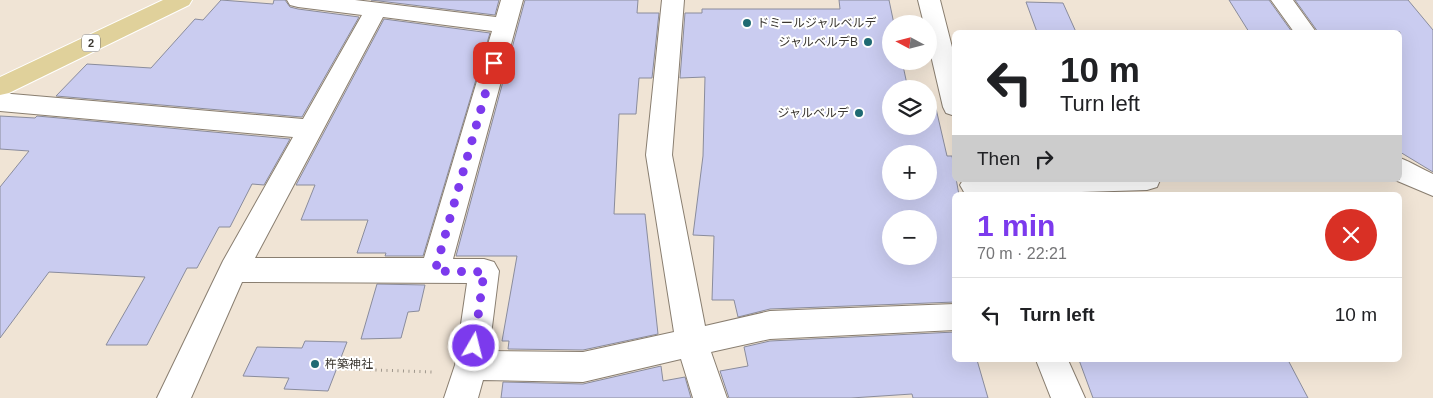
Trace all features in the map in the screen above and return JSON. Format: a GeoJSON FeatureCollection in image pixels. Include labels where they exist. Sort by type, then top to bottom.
{"type":"FeatureCollection","features":[{"type":"Feature","properties":{"kind":"main road","name":"2"},"geometry":{"type":"LineString","coordinates":[[0,87],[168,3]]}},
{"type":"Feature","properties":{"kind":"street"},"geometry":{"type":"LineString","coordinates":[[298,0],[505,26]]}},
{"type":"Feature","properties":{"kind":"street"},"geometry":{"type":"LineString","coordinates":[[435,271],[512,0]]}},
{"type":"Feature","properties":{"kind":"street"},"geometry":{"type":"LineString","coordinates":[[673,0],[658,155],[692,343],[710,398]]}},
{"type":"Feature","properties":{"kind":"street"},"geometry":{"type":"LineString","coordinates":[[929,0],[952,95]]}},
{"type":"Feature","properties":{"kind":"street"},"geometry":{"type":"LineString","coordinates":[[1282,0],[1304,30]]}},
{"type":"Feature","properties":{"kind":"street"},"geometry":{"type":"LineString","coordinates":[[174,398],[234,270],[376,10]]}},
{"type":"Feature","properties":{"kind":"street"},"geometry":{"type":"LineString","coordinates":[[0,102],[310,129]]}},
{"type":"Feature","properties":{"kind":"street"},"geometry":{"type":"LineString","coordinates":[[1402,171],[1433,186]]}},
{"type":"Feature","properties":{"kind":"street"},"geometry":{"type":"LineString","coordinates":[[975,187],[1098,182]]}},
{"type":"Feature","properties":{"kind":"street"},"geometry":{"type":"LineString","coordinates":[[234,270],[484,272],[467,378],[583,368],[770,325],[952,318]]}},
{"type":"Feature","properties":{"kind":"street"},"geometry":{"type":"LineString","coordinates":[[1053,362],[1068,398]]}},
{"type":"Feature","properties":{"kind":"path"},"geometry":{"type":"LineString","coordinates":[[348,369],[467,378]]}},
{"type":"Feature","properties":{"kind":"building"},"geometry":{"type":"Polygon","coordinates":[[[221,0],[273,4],[274,0],[285,0],[290,7],[298,9],[359,17],[302,117],[56,96],[87,64],[151,68],[195,19],[203,20],[221,0]]]}},
{"type":"Feature","properties":{"kind":"building"},"geometry":{"type":"Polygon","coordinates":[[[371,0],[499,0],[495,15],[371,0]]]}},
{"type":"Feature","properties":{"kind":"building"},"geometry":{"type":"Polygon","coordinates":[[[525,0],[638,0],[637,13],[659,13],[652,78],[639,78],[636,114],[619,114],[614,214],[645,214],[658,334],[583,350],[508,349],[509,341],[502,341],[517,256],[456,256],[525,0]]]}},
{"type":"Feature","properties":{"kind":"building"},"geometry":{"type":"Polygon","coordinates":[[[839,0],[889,0],[892,15],[882,15],[882,70],[904,70],[906,80],[882,80],[882,135],[937,135],[937,113],[947,156],[952,156],[952,182],[957,182],[958,192],[952,192],[952,302],[770,309],[738,317],[734,300],[712,300],[714,236],[693,235],[703,156],[705,77],[680,78],[685,13],[702,13],[702,9],[840,9],[839,0]]]}},
{"type":"Feature","properties":{"kind":"building"},"geometry":{"type":"Polygon","coordinates":[[[1229,0],[1269,0],[1291,30],[1248,30],[1229,0]]]}},
{"type":"Feature","properties":{"kind":"building"},"geometry":{"type":"Polygon","coordinates":[[[1295,0],[1408,0],[1433,30],[1433,172],[1402,153],[1402,30],[1317,30],[1295,0]]]}},
{"type":"Feature","properties":{"kind":"building"},"geometry":{"type":"Polygon","coordinates":[[[1026,2],[1063,3],[1075,30],[1036,30],[1026,2]]]}},
{"type":"Feature","properties":{"kind":"building"},"geometry":{"type":"Polygon","coordinates":[[[384,19],[490,33],[423,256],[385,256],[386,253],[357,253],[368,220],[301,220],[315,185],[296,185],[384,19]]]}},
{"type":"Feature","properties":{"kind":"building"},"geometry":{"type":"Polygon","coordinates":[[[0,116],[35,118],[37,116],[290,139],[264,185],[252,184],[230,227],[219,227],[197,268],[187,268],[147,345],[106,345],[145,277],[49,272],[0,338],[0,187],[29,151],[0,149],[0,116]]]}},
{"type":"Feature","properties":{"kind":"building"},"geometry":{"type":"Polygon","coordinates":[[[377,284],[425,285],[419,311],[408,312],[401,338],[361,339],[377,284]]]}},
{"type":"Feature","properties":{"kind":"building"},"geometry":{"type":"Polygon","coordinates":[[[952,332],[952,362],[978,362],[988,398],[913,398],[912,394],[851,398],[729,398],[720,371],[748,366],[744,347],[770,341],[952,332]]]}},
{"type":"Feature","properties":{"kind":"building"},"geometry":{"type":"Polygon","coordinates":[[[305,341],[347,342],[328,391],[284,389],[289,378],[243,376],[257,347],[302,348],[305,341]]]}},
{"type":"Feature","properties":{"kind":"building"},"geometry":{"type":"Polygon","coordinates":[[[1080,362],[1289,362],[1308,398],[1093,398],[1080,362]]]}},
{"type":"Feature","properties":{"kind":"building"},"geometry":{"type":"Polygon","coordinates":[[[661,366],[663,381],[685,377],[691,398],[501,398],[503,382],[583,384],[661,366]]]}},
{"type":"Feature","properties":{"kind":"place","name":"ドミールジャルベルデ"},"geometry":{"type":"Point","coordinates":[747,23]}},
{"type":"Feature","properties":{"kind":"place","name":"ジャルベルデB"},"geometry":{"type":"Point","coordinates":[868,42]}},
{"type":"Feature","properties":{"kind":"place","name":"ジャルベルデ"},"geometry":{"type":"Point","coordinates":[859,113]}},
{"type":"Feature","properties":{"kind":"place","name":"杵築神社"},"geometry":{"type":"Point","coordinates":[315,364]}},
{"type":"Feature","properties":{"kind":"route"},"geometry":{"type":"LineString","coordinates":[[474,346],[484,272],[435,271],[494,63]]}}]}
